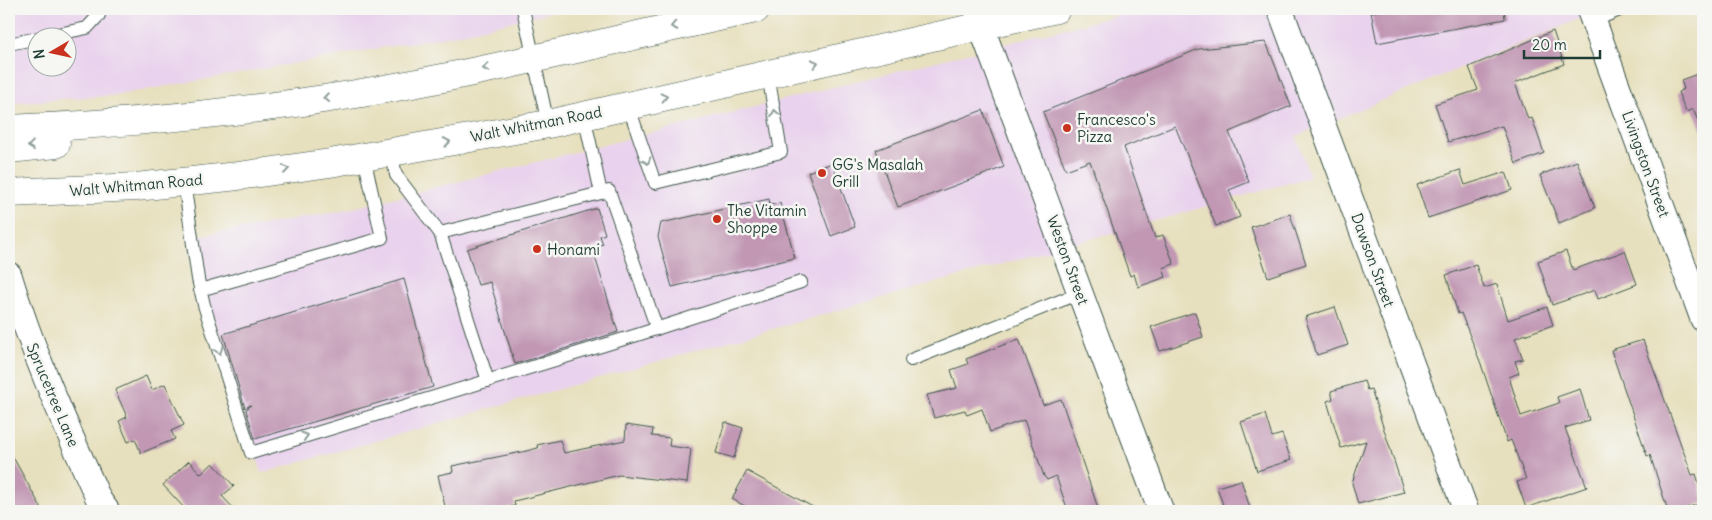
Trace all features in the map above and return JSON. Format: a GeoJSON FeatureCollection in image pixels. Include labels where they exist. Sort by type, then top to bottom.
{"type":"FeatureCollection","features":[{"type":"Feature","properties":{"kind":"main road"},"geometry":{"type":"LineString","coordinates":[[9,129],[92,126],[200,116],[351,95],[756,9]]}},
{"type":"Feature","properties":{"kind":"main road","name":"Walt Whitman Road"},"geometry":{"type":"LineString","coordinates":[[9,194],[136,187],[184,182],[238,176],[391,152],[548,124],[768,74],[979,17],[1056,9]]}},
{"type":"Feature","properties":{"kind":"main road"},"geometry":{"type":"LineString","coordinates":[[9,149],[96,139],[200,116]]}},
{"type":"Feature","properties":{"kind":"street","name":"Dawson Street"},"geometry":{"type":"LineString","coordinates":[[1280,9],[1466,511]]}},
{"type":"Feature","properties":{"kind":"street","name":"Livingston Street"},"geometry":{"type":"LineString","coordinates":[[1591,15],[1703,319]]}},
{"type":"Feature","properties":{"kind":"street","name":"Weston Street"},"geometry":{"type":"LineString","coordinates":[[979,17],[1161,511]]}},
{"type":"Feature","properties":{"kind":"street","name":"Sprucetree Lane"},"geometry":{"type":"LineString","coordinates":[[9,275],[25,329],[99,500],[107,511]]}},
{"type":"Feature","properties":{"kind":"lane"},"geometry":{"type":"LineString","coordinates":[[78,30],[86,28],[99,15],[99,9]]}},
{"type":"Feature","properties":{"kind":"lane"},"geometry":{"type":"LineString","coordinates":[[523,9],[548,124]]}},
{"type":"Feature","properties":{"kind":"lane"},"geometry":{"type":"LineString","coordinates":[[1591,15],[1622,9]]}},
{"type":"Feature","properties":{"kind":"lane"},"geometry":{"type":"LineString","coordinates":[[9,44],[28,40]]}},
{"type":"Feature","properties":{"kind":"lane"},"geometry":{"type":"LineString","coordinates":[[628,105],[655,183],[781,152],[768,74]]}},
{"type":"Feature","properties":{"kind":"lane"},"geometry":{"type":"LineString","coordinates":[[584,115],[601,193]]}},
{"type":"Feature","properties":{"kind":"lane"},"geometry":{"type":"LineString","coordinates":[[391,152],[396,175],[440,233],[488,381]]}},
{"type":"Feature","properties":{"kind":"lane"},"geometry":{"type":"LineString","coordinates":[[200,290],[382,238],[364,156]]}},
{"type":"Feature","properties":{"kind":"lane"},"geometry":{"type":"LineString","coordinates":[[184,182],[200,290],[251,453],[657,329],[801,282]]}},
{"type":"Feature","properties":{"kind":"lane"},"geometry":{"type":"LineString","coordinates":[[440,233],[609,191],[657,329]]}},
{"type":"Feature","properties":{"kind":"lane"},"geometry":{"type":"LineString","coordinates":[[911,360],[1080,293]]}},
{"type":"Feature","properties":{"kind":"shaded area"},"geometry":{"type":"Polygon","coordinates":[[[9,9],[563,9],[459,34],[117,95],[9,103],[9,9]]]}},
{"type":"Feature","properties":{"kind":"shaded area"},"geometry":{"type":"Polygon","coordinates":[[[1143,9],[1603,9],[1296,136],[1310,177],[262,473],[188,238],[338,212],[1143,9]]]}},
{"type":"Feature","properties":{"kind":"building"},"geometry":{"type":"Polygon","coordinates":[[[1386,9],[1504,9],[1505,19],[1377,43],[1371,12],[1386,9]]]}},
{"type":"Feature","properties":{"kind":"building"},"geometry":{"type":"Polygon","coordinates":[[[1553,31],[1564,64],[1515,83],[1528,119],[1532,118],[1544,153],[1516,164],[1502,126],[1448,142],[1435,104],[1478,90],[1469,67],[1553,31]]]}},
{"type":"Feature","properties":{"kind":"building"},"geometry":{"type":"Polygon","coordinates":[[[1266,42],[1291,106],[1229,132],[1249,182],[1229,190],[1240,217],[1216,226],[1175,126],[1124,147],[1155,238],[1163,235],[1174,264],[1163,268],[1166,277],[1138,287],[1134,274],[1130,276],[1090,161],[1066,170],[1043,112],[1199,49],[1266,42]]]}},
{"type":"Feature","properties":{"kind":"building"},"geometry":{"type":"Polygon","coordinates":[[[1703,72],[1703,133],[1693,109],[1686,112],[1678,92],[1684,89],[1681,80],[1703,72]]]}},
{"type":"Feature","properties":{"kind":"building"},"geometry":{"type":"Polygon","coordinates":[[[983,110],[1004,167],[898,207],[876,150],[983,110]]]}},
{"type":"Feature","properties":{"kind":"building"},"geometry":{"type":"Polygon","coordinates":[[[1577,161],[1595,208],[1559,223],[1540,175],[1577,161]]]}},
{"type":"Feature","properties":{"kind":"building"},"geometry":{"type":"Polygon","coordinates":[[[832,163],[855,227],[831,236],[808,172],[832,163]]]}},
{"type":"Feature","properties":{"kind":"building"},"geometry":{"type":"Polygon","coordinates":[[[1460,170],[1465,185],[1506,172],[1512,190],[1428,218],[1417,185],[1460,170]]]}},
{"type":"Feature","properties":{"kind":"building"},"geometry":{"type":"Polygon","coordinates":[[[769,199],[770,205],[780,203],[795,258],[672,287],[658,237],[661,223],[769,199]]]}},
{"type":"Feature","properties":{"kind":"building"},"geometry":{"type":"Polygon","coordinates":[[[597,208],[605,234],[600,236],[603,244],[592,247],[618,332],[515,364],[490,282],[478,285],[467,249],[597,208]]]}},
{"type":"Feature","properties":{"kind":"building"},"geometry":{"type":"Polygon","coordinates":[[[1290,214],[1306,264],[1268,277],[1251,227],[1290,214]]]}},
{"type":"Feature","properties":{"kind":"building"},"geometry":{"type":"Polygon","coordinates":[[[1566,251],[1573,270],[1625,251],[1637,284],[1598,299],[1595,290],[1552,305],[1538,261],[1566,251]]]}},
{"type":"Feature","properties":{"kind":"building"},"geometry":{"type":"Polygon","coordinates":[[[1476,265],[1484,288],[1497,284],[1508,320],[1547,307],[1553,325],[1515,338],[1523,359],[1515,361],[1519,373],[1509,377],[1521,416],[1559,403],[1557,397],[1580,389],[1589,420],[1565,428],[1587,487],[1526,508],[1517,482],[1526,479],[1511,440],[1507,442],[1481,364],[1461,313],[1458,314],[1446,275],[1476,265]]]}},
{"type":"Feature","properties":{"kind":"building"},"geometry":{"type":"Polygon","coordinates":[[[404,279],[433,387],[255,439],[246,410],[251,405],[245,408],[223,334],[404,279]]]}},
{"type":"Feature","properties":{"kind":"building"},"geometry":{"type":"Polygon","coordinates":[[[1335,307],[1348,345],[1317,355],[1305,317],[1335,307]]]}},
{"type":"Feature","properties":{"kind":"building"},"geometry":{"type":"Polygon","coordinates":[[[1195,312],[1203,337],[1160,351],[1151,327],[1195,312]]]}},
{"type":"Feature","properties":{"kind":"building"},"geometry":{"type":"Polygon","coordinates":[[[1019,339],[1043,405],[1061,399],[1099,511],[1068,511],[1056,476],[1047,480],[1044,476],[1024,420],[990,432],[982,409],[967,415],[965,410],[934,418],[927,395],[957,388],[951,370],[968,364],[966,359],[1019,339]]]}},
{"type":"Feature","properties":{"kind":"building"},"geometry":{"type":"Polygon","coordinates":[[[1643,340],[1692,475],[1696,474],[1703,497],[1703,503],[1676,511],[1668,511],[1650,455],[1647,456],[1611,350],[1643,340]]]}},
{"type":"Feature","properties":{"kind":"building"},"geometry":{"type":"Polygon","coordinates":[[[146,376],[152,390],[165,384],[184,425],[171,431],[175,439],[141,453],[135,439],[128,442],[119,421],[127,417],[115,390],[146,376]]]}},
{"type":"Feature","properties":{"kind":"building"},"geometry":{"type":"Polygon","coordinates":[[[1364,381],[1367,390],[1371,389],[1404,492],[1358,504],[1352,483],[1366,441],[1341,448],[1327,401],[1333,399],[1331,391],[1364,381]]]}},
{"type":"Feature","properties":{"kind":"building"},"geometry":{"type":"Polygon","coordinates":[[[1265,414],[1272,437],[1282,434],[1291,460],[1257,471],[1241,422],[1265,414]]]}},
{"type":"Feature","properties":{"kind":"building"},"geometry":{"type":"Polygon","coordinates":[[[725,422],[743,428],[734,458],[716,453],[725,422]]]}},
{"type":"Feature","properties":{"kind":"building"},"geometry":{"type":"Polygon","coordinates":[[[626,425],[653,429],[652,436],[670,438],[669,446],[691,449],[687,483],[619,475],[514,501],[515,506],[492,511],[446,511],[438,475],[453,472],[452,466],[522,452],[538,448],[537,445],[560,440],[564,453],[625,440],[626,425]]]}},
{"type":"Feature","properties":{"kind":"building"},"geometry":{"type":"Polygon","coordinates":[[[9,450],[43,511],[9,511],[9,450]]]}},
{"type":"Feature","properties":{"kind":"building"},"geometry":{"type":"Polygon","coordinates":[[[189,461],[201,474],[213,463],[234,486],[222,496],[236,511],[187,511],[163,485],[189,461]]]}},
{"type":"Feature","properties":{"kind":"building"},"geometry":{"type":"Polygon","coordinates":[[[747,471],[820,511],[754,511],[732,499],[747,471]]]}},
{"type":"Feature","properties":{"kind":"building"},"geometry":{"type":"Polygon","coordinates":[[[1241,480],[1251,511],[1225,511],[1217,487],[1241,480]]]}},
{"type":"Feature","properties":{"kind":"place","name":"Francesco's Pizza"},"geometry":{"type":"Point","coordinates":[1067,128]}},
{"type":"Feature","properties":{"kind":"place","name":"GG's Masalah Grill"},"geometry":{"type":"Point","coordinates":[822,173]}},
{"type":"Feature","properties":{"kind":"place","name":"The Vitamin Shoppe"},"geometry":{"type":"Point","coordinates":[717,219]}},
{"type":"Feature","properties":{"kind":"place","name":"Honami"},"geometry":{"type":"Point","coordinates":[537,249]}}]}
